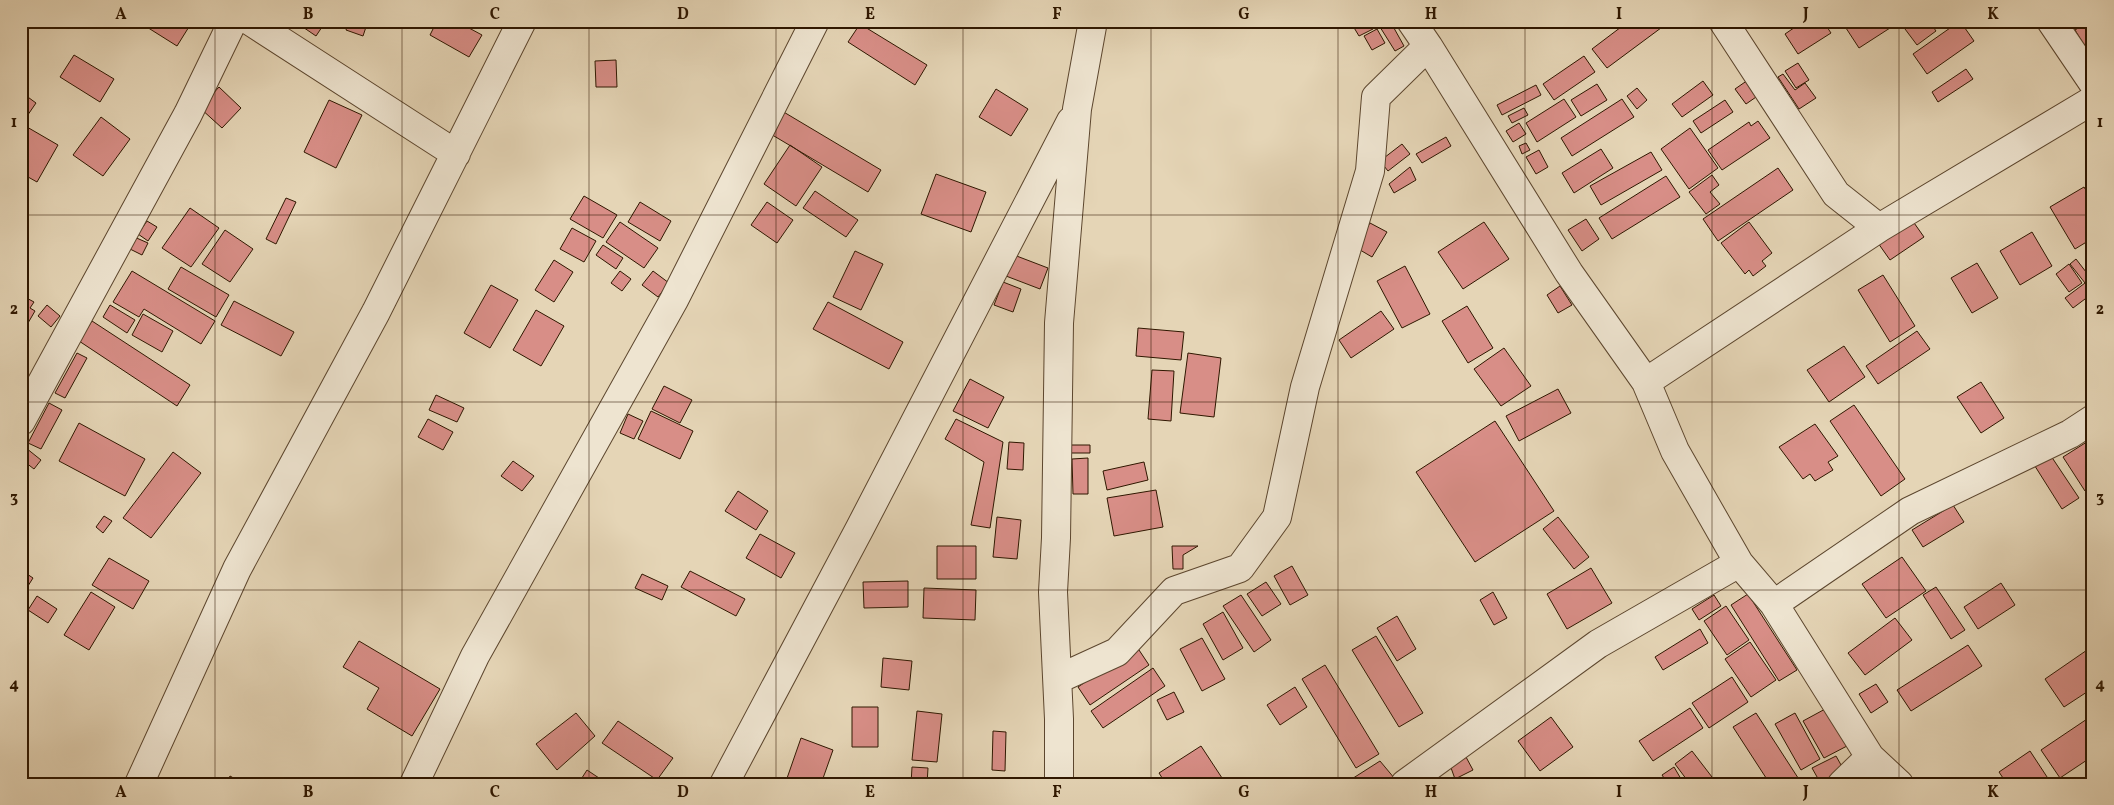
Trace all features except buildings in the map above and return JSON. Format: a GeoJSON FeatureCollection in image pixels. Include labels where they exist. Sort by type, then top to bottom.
{"type":"FeatureCollection","features":[{"type":"Feature","properties":{"kind":"street"},"geometry":{"type":"LineString","coordinates":[[21,421],[188,114],[233,21]]}},
{"type":"Feature","properties":{"kind":"street"},"geometry":{"type":"LineString","coordinates":[[250,21],[456,154]]}},
{"type":"Feature","properties":{"kind":"street"},"geometry":{"type":"LineString","coordinates":[[139,784],[237,569],[376,312],[522,21]]}},
{"type":"Feature","properties":{"kind":"street"},"geometry":{"type":"LineString","coordinates":[[414,784],[475,656],[674,300],[815,21]]}},
{"type":"Feature","properties":{"kind":"street"},"geometry":{"type":"LineString","coordinates":[[1060,784],[1054,592],[1059,323],[1077,109],[1093,21]]}},
{"type":"Feature","properties":{"kind":"street"},"geometry":{"type":"LineString","coordinates":[[1411,21],[1569,274],[1646,382],[1675,451],[1739,563],[1774,604],[1870,757],[1899,784]]}},
{"type":"Feature","properties":{"kind":"street"},"geometry":{"type":"LineString","coordinates":[[1723,21],[1836,194],[1879,228]]}},
{"type":"Feature","properties":{"kind":"street"},"geometry":{"type":"LineString","coordinates":[[2051,21],[2093,83]]}},
{"type":"Feature","properties":{"kind":"street"},"geometry":{"type":"LineString","coordinates":[[1058,679],[1117,652],[1174,591],[1240,568],[1277,516],[1305,387],[1370,171],[1376,97],[1428,46]]}},
{"type":"Feature","properties":{"kind":"street"},"geometry":{"type":"LineString","coordinates":[[1646,382],[1879,228],[2093,100]]}},
{"type":"Feature","properties":{"kind":"street"},"geometry":{"type":"LineString","coordinates":[[724,784],[860,528],[1077,109]]}},
{"type":"Feature","properties":{"kind":"street"},"geometry":{"type":"LineString","coordinates":[[1774,604],[1910,511],[2070,434],[2093,419]]}},
{"type":"Feature","properties":{"kind":"street"},"geometry":{"type":"LineString","coordinates":[[1405,784],[1598,644],[1739,563]]}},
{"type":"Feature","properties":{"kind":"street"},"geometry":{"type":"LineString","coordinates":[[1842,784],[1870,757]]}}]}
